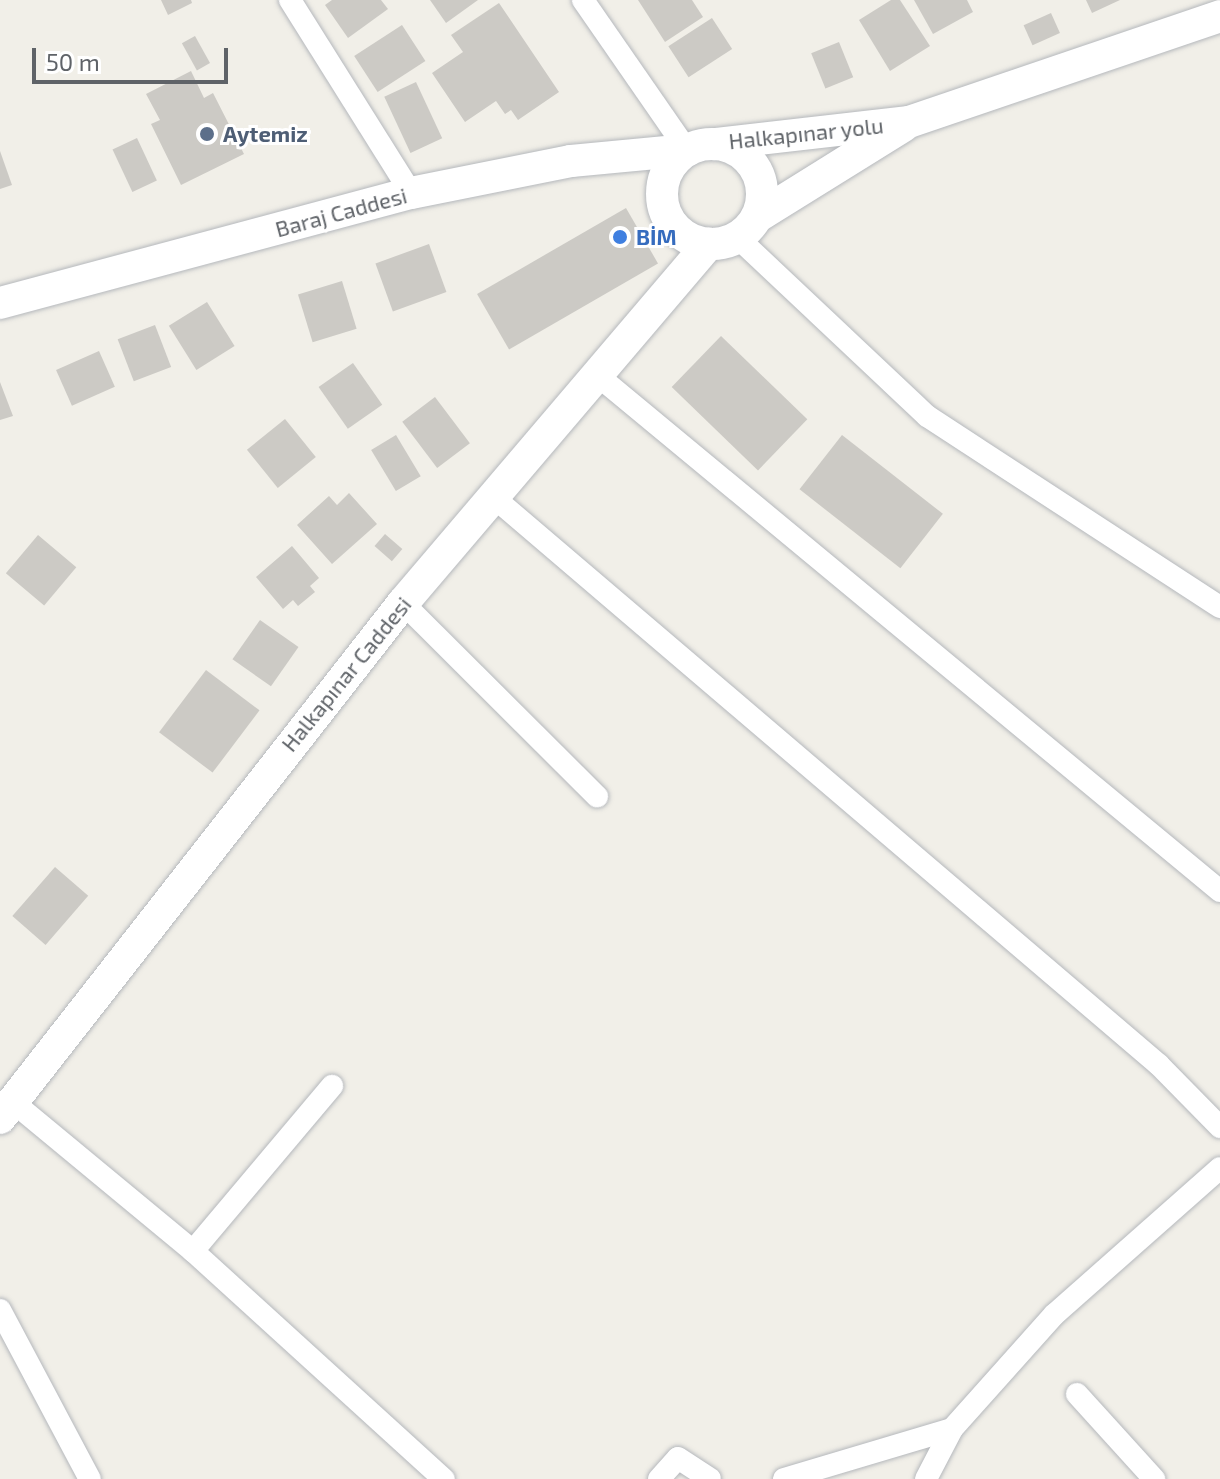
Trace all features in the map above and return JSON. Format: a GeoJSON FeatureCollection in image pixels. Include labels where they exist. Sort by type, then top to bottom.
{"type":"FeatureCollection","features":[{"type":"Feature","properties":{"kind":"main road"},"geometry":{"type":"LineString","coordinates":[[909,122],[1220,16]]}},
{"type":"Feature","properties":{"kind":"main road","name":"Halkapınar yolu"},"geometry":{"type":"LineString","coordinates":[[701,147],[909,122]]}},
{"type":"Feature","properties":{"kind":"main road","name":"Halkapınar yolu"},"geometry":{"type":"LineString","coordinates":[[734,233],[909,122]]}},
{"type":"Feature","properties":{"kind":"main road"},"geometry":{"type":"LineString","coordinates":[[729,146],[752,163],[762,189],[734,233],[683,235],[662,198],[668,170],[701,147],[729,146]]}},
{"type":"Feature","properties":{"kind":"main road","name":"Baraj Caddesi"},"geometry":{"type":"LineString","coordinates":[[0,303],[411,193],[571,161],[701,147]]}},
{"type":"Feature","properties":{"kind":"main road","name":"Halkapınar Caddesi"},"geometry":{"type":"LineString","coordinates":[[6,1110],[491,495],[597,375],[734,233]]}},
{"type":"Feature","properties":{"kind":"street"},"geometry":{"type":"LineString","coordinates":[[290,0],[411,193]]}},
{"type":"Feature","properties":{"kind":"street"},"geometry":{"type":"LineString","coordinates":[[583,0],[701,147]]}},
{"type":"Feature","properties":{"kind":"street"},"geometry":{"type":"LineString","coordinates":[[734,233],[927,416],[1220,607]]}},
{"type":"Feature","properties":{"kind":"street"},"geometry":{"type":"LineString","coordinates":[[597,375],[1220,891]]}},
{"type":"Feature","properties":{"kind":"street"},"geometry":{"type":"LineString","coordinates":[[491,495],[1159,1065],[1220,1127]]}},
{"type":"Feature","properties":{"kind":"street"},"geometry":{"type":"LineString","coordinates":[[403,603],[597,796]]}},
{"type":"Feature","properties":{"kind":"street"},"geometry":{"type":"LineString","coordinates":[[193,1251],[332,1086]]}},
{"type":"Feature","properties":{"kind":"street"},"geometry":{"type":"LineString","coordinates":[[6,1110],[193,1251],[444,1479]]}},
{"type":"Feature","properties":{"kind":"street"},"geometry":{"type":"LineString","coordinates":[[926,1479],[952,1429],[1055,1314],[1220,1168]]}},
{"type":"Feature","properties":{"kind":"street"},"geometry":{"type":"LineString","coordinates":[[0,1310],[90,1479]]}},
{"type":"Feature","properties":{"kind":"street"},"geometry":{"type":"LineString","coordinates":[[1077,1394],[1154,1479]]}},
{"type":"Feature","properties":{"kind":"street"},"geometry":{"type":"LineString","coordinates":[[784,1479],[952,1429]]}},
{"type":"Feature","properties":{"kind":"street"},"geometry":{"type":"LineString","coordinates":[[659,1479],[678,1458],[710,1479]]}},
{"type":"Feature","properties":{"kind":"building"},"geometry":{"type":"Polygon","coordinates":[[[161,0],[191,0],[192,3],[168,15],[161,0]]]}},
{"type":"Feature","properties":{"kind":"building"},"geometry":{"type":"Polygon","coordinates":[[[332,0],[381,0],[388,9],[348,38],[325,5],[332,0]]]}},
{"type":"Feature","properties":{"kind":"building"},"geometry":{"type":"Polygon","coordinates":[[[430,0],[478,0],[446,23],[430,0]]]}},
{"type":"Feature","properties":{"kind":"building"},"geometry":{"type":"Polygon","coordinates":[[[638,0],[692,0],[703,17],[665,42],[638,0]]]}},
{"type":"Feature","properties":{"kind":"building"},"geometry":{"type":"Polygon","coordinates":[[[891,0],[900,0],[930,46],[890,71],[859,20],[891,0]]]}},
{"type":"Feature","properties":{"kind":"building"},"geometry":{"type":"Polygon","coordinates":[[[914,0],[967,0],[973,12],[933,34],[914,0]]]}},
{"type":"Feature","properties":{"kind":"building"},"geometry":{"type":"Polygon","coordinates":[[[1086,0],[1120,0],[1092,13],[1086,0]]]}},
{"type":"Feature","properties":{"kind":"building"},"geometry":{"type":"Polygon","coordinates":[[[499,3],[559,92],[518,120],[511,110],[505,114],[496,101],[465,122],[432,73],[463,52],[451,35],[499,3]]]}},
{"type":"Feature","properties":{"kind":"building"},"geometry":{"type":"Polygon","coordinates":[[[1051,13],[1060,33],[1033,45],[1024,25],[1051,13]]]}},
{"type":"Feature","properties":{"kind":"building"},"geometry":{"type":"Polygon","coordinates":[[[712,18],[732,49],[689,77],[668,46],[712,18]]]}},
{"type":"Feature","properties":{"kind":"building"},"geometry":{"type":"Polygon","coordinates":[[[402,25],[425,61],[378,92],[354,56],[402,25]]]}},
{"type":"Feature","properties":{"kind":"building"},"geometry":{"type":"Polygon","coordinates":[[[195,36],[210,63],[197,70],[182,43],[195,36]]]}},
{"type":"Feature","properties":{"kind":"building"},"geometry":{"type":"Polygon","coordinates":[[[839,42],[853,77],[825,88],[811,53],[839,42]]]}},
{"type":"Feature","properties":{"kind":"building"},"geometry":{"type":"Polygon","coordinates":[[[191,71],[204,98],[213,93],[244,154],[181,185],[151,124],[160,120],[146,94],[191,71]]]}},
{"type":"Feature","properties":{"kind":"building"},"geometry":{"type":"Polygon","coordinates":[[[416,82],[442,138],[410,153],[384,97],[416,82]]]}},
{"type":"Feature","properties":{"kind":"building"},"geometry":{"type":"Polygon","coordinates":[[[137,138],[157,181],[132,192],[113,149],[137,138]]]}},
{"type":"Feature","properties":{"kind":"building"},"geometry":{"type":"Polygon","coordinates":[[[0,151],[12,185],[0,189],[0,151]]]}},
{"type":"Feature","properties":{"kind":"building"},"geometry":{"type":"Polygon","coordinates":[[[626,208],[658,263],[509,349],[477,294],[626,208]]]}},
{"type":"Feature","properties":{"kind":"building"},"geometry":{"type":"Polygon","coordinates":[[[429,244],[446,292],[393,311],[375,263],[429,244]]]}},
{"type":"Feature","properties":{"kind":"building"},"geometry":{"type":"Polygon","coordinates":[[[342,281],[357,329],[313,342],[298,294],[342,281]]]}},
{"type":"Feature","properties":{"kind":"building"},"geometry":{"type":"Polygon","coordinates":[[[207,302],[235,346],[196,370],[169,326],[207,302]]]}},
{"type":"Feature","properties":{"kind":"building"},"geometry":{"type":"Polygon","coordinates":[[[155,325],[171,367],[134,381],[118,339],[155,325]]]}},
{"type":"Feature","properties":{"kind":"building"},"geometry":{"type":"Polygon","coordinates":[[[721,336],[807,419],[758,470],[672,387],[721,336]]]}},
{"type":"Feature","properties":{"kind":"building"},"geometry":{"type":"Polygon","coordinates":[[[99,351],[115,387],[72,406],[56,370],[99,351]]]}},
{"type":"Feature","properties":{"kind":"building"},"geometry":{"type":"Polygon","coordinates":[[[353,363],[382,405],[348,429],[319,387],[353,363]]]}},
{"type":"Feature","properties":{"kind":"building"},"geometry":{"type":"Polygon","coordinates":[[[0,382],[13,416],[0,420],[0,382]]]}},
{"type":"Feature","properties":{"kind":"building"},"geometry":{"type":"Polygon","coordinates":[[[435,397],[470,443],[437,468],[402,422],[435,397]]]}},
{"type":"Feature","properties":{"kind":"building"},"geometry":{"type":"Polygon","coordinates":[[[285,419],[316,457],[278,488],[247,450],[285,419]]]}},
{"type":"Feature","properties":{"kind":"building"},"geometry":{"type":"Polygon","coordinates":[[[396,435],[421,476],[396,491],[371,450],[396,435]]]}},
{"type":"Feature","properties":{"kind":"building"},"geometry":{"type":"Polygon","coordinates":[[[842,435],[943,514],[900,568],[800,489],[842,435]]]}},
{"type":"Feature","properties":{"kind":"building"},"geometry":{"type":"Polygon","coordinates":[[[349,493],[377,524],[332,564],[297,525],[329,496],[337,505],[349,493]]]}},
{"type":"Feature","properties":{"kind":"building"},"geometry":{"type":"Polygon","coordinates":[[[385,534],[402,549],[392,561],[375,546],[385,534]]]}},
{"type":"Feature","properties":{"kind":"building"},"geometry":{"type":"Polygon","coordinates":[[[38,535],[76,567],[44,605],[6,573],[38,535]]]}},
{"type":"Feature","properties":{"kind":"building"},"geometry":{"type":"Polygon","coordinates":[[[292,546],[319,578],[310,586],[315,592],[298,606],[293,600],[283,609],[256,577],[292,546]]]}},
{"type":"Feature","properties":{"kind":"building"},"geometry":{"type":"Polygon","coordinates":[[[260,620],[299,647],[271,686],[232,659],[260,620]]]}},
{"type":"Feature","properties":{"kind":"building"},"geometry":{"type":"Polygon","coordinates":[[[206,670],[260,710],[213,773],[159,732],[206,670]]]}},
{"type":"Feature","properties":{"kind":"building"},"geometry":{"type":"Polygon","coordinates":[[[55,867],[88,896],[46,945],[12,916],[55,867]]]}},
{"type":"Feature","properties":{"kind":"place","name":"Aytemiz"},"geometry":{"type":"Point","coordinates":[207,134]}},
{"type":"Feature","properties":{"kind":"place","name":"BİM"},"geometry":{"type":"Point","coordinates":[620,237]}}]}
